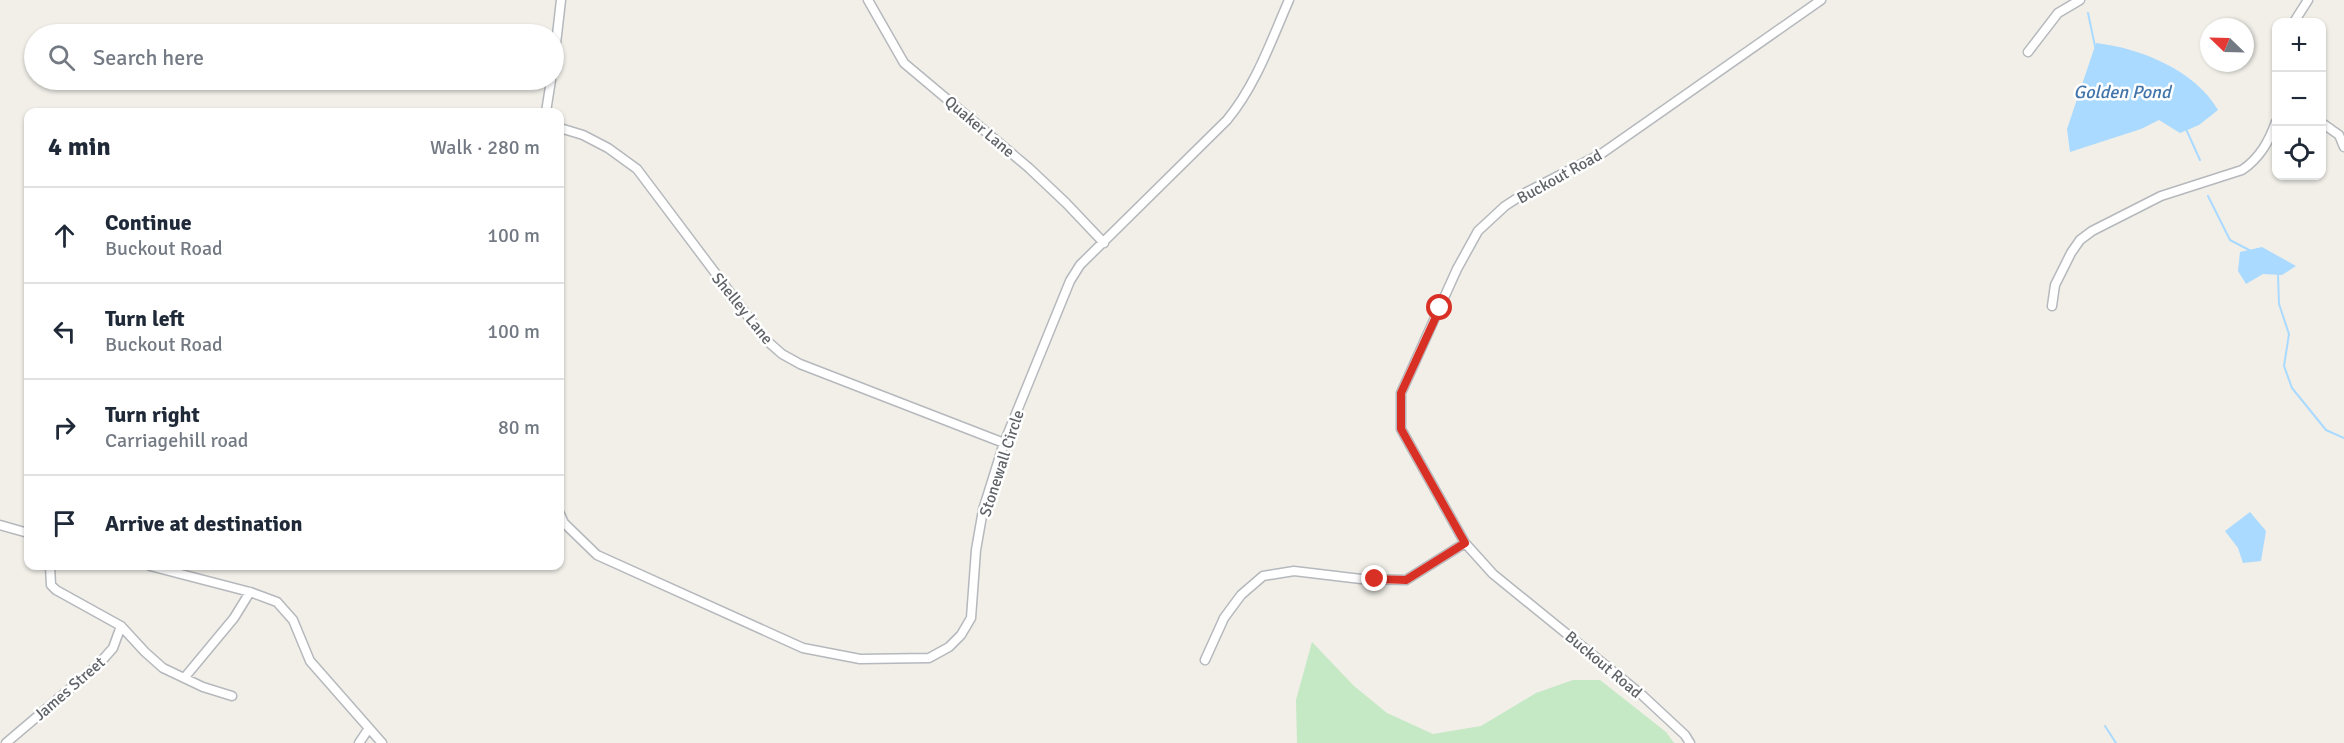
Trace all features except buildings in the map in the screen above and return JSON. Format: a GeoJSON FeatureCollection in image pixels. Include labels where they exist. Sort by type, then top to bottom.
{"type":"FeatureCollection","features":[{"type":"Feature","properties":{"kind":"street"},"geometry":{"type":"LineString","coordinates":[[558,24],[561,0]]}},
{"type":"Feature","properties":{"kind":"street","name":"Quaker Lane"},"geometry":{"type":"LineString","coordinates":[[868,0],[904,63],[1029,168],[1104,243]]}},
{"type":"Feature","properties":{"kind":"street","name":"Stonewall Circle"},"geometry":{"type":"LineString","coordinates":[[564,523],[597,555],[803,648],[869,660],[929,658],[949,647],[962,635],[970,618],[976,550],[983,510],[1004,443],[1070,281],[1080,265],[1239,106],[1289,0]]}},
{"type":"Feature","properties":{"kind":"street","name":"Buckout Road"},"geometry":{"type":"LineString","coordinates":[[1690,743],[1685,735],[1642,695],[1493,574],[1465,543],[1401,429],[1401,393],[1457,269],[1478,231],[1511,202],[1601,154],[1821,0]]}},
{"type":"Feature","properties":{"kind":"street"},"geometry":{"type":"LineString","coordinates":[[2028,52],[2058,13],[2080,0]]}},
{"type":"Feature","properties":{"kind":"street"},"geometry":{"type":"LineString","coordinates":[[2297,18],[2308,0]]}},
{"type":"Feature","properties":{"kind":"street"},"geometry":{"type":"LineString","coordinates":[[547,108],[549,90]]}},
{"type":"Feature","properties":{"kind":"street"},"geometry":{"type":"LineString","coordinates":[[2052,306],[2055,285],[2080,240],[2092,231],[2161,196],[2242,170],[2264,150],[2275,126]]}},
{"type":"Feature","properties":{"kind":"street"},"geometry":{"type":"LineString","coordinates":[[2326,126],[2339,135],[2344,147]]}},
{"type":"Feature","properties":{"kind":"street","name":"Shelley Lane"},"geometry":{"type":"LineString","coordinates":[[564,129],[583,135],[608,148],[637,169],[765,339],[782,354],[800,364],[1004,443]]}},
{"type":"Feature","properties":{"kind":"street"},"geometry":{"type":"LineString","coordinates":[[0,525],[24,532]]}},
{"type":"Feature","properties":{"kind":"street"},"geometry":{"type":"LineString","coordinates":[[1205,660],[1224,618],[1241,595],[1263,576],[1294,572],[1361,579],[1406,580],[1465,543]]}},
{"type":"Feature","properties":{"kind":"street"},"geometry":{"type":"LineString","coordinates":[[50,570],[51,585],[56,590],[121,626],[163,668],[203,687],[232,696]]}},
{"type":"Feature","properties":{"kind":"street"},"geometry":{"type":"LineString","coordinates":[[165,570],[250,592],[277,602],[293,620],[310,661],[382,743]]}},
{"type":"Feature","properties":{"kind":"street"},"geometry":{"type":"LineString","coordinates":[[185,677],[234,618],[250,592]]}},
{"type":"Feature","properties":{"kind":"street","name":"James Street"},"geometry":{"type":"LineString","coordinates":[[6,743],[98,665],[113,648],[121,626]]}},
{"type":"Feature","properties":{"kind":"street"},"geometry":{"type":"LineString","coordinates":[[360,743],[369,728]]}},
{"type":"Feature","properties":{"kind":"green space"},"geometry":{"type":"Polygon","coordinates":[[[1312,642],[1354,686],[1387,713],[1433,734],[1481,726],[1536,693],[1573,680],[1600,680],[1666,732],[1674,743],[1297,743],[1296,700],[1312,642]]]}},
{"type":"Feature","properties":{"kind":"water","name":"Golden Pond"},"geometry":{"type":"Polygon","coordinates":[[[2096,43],[2130,50],[2165,63],[2195,83],[2218,110],[2199,125],[2180,133],[2159,120],[2141,129],[2070,152],[2067,129],[2096,43]]]}},
{"type":"Feature","properties":{"kind":"water"},"geometry":{"type":"Polygon","coordinates":[[[2262,247],[2296,266],[2282,275],[2263,274],[2246,284],[2238,271],[2240,252],[2262,247]]]}},
{"type":"Feature","properties":{"kind":"water"},"geometry":{"type":"Polygon","coordinates":[[[2250,512],[2266,531],[2261,561],[2243,563],[2238,548],[2225,531],[2250,512]]]}},
{"type":"Feature","properties":{"kind":"waterway"},"geometry":{"type":"LineString","coordinates":[[2088,13],[2096,51]]}},
{"type":"Feature","properties":{"kind":"waterway"},"geometry":{"type":"LineString","coordinates":[[2186,129],[2200,160]]}},
{"type":"Feature","properties":{"kind":"waterway"},"geometry":{"type":"LineString","coordinates":[[2208,196],[2230,240],[2251,251]]}},
{"type":"Feature","properties":{"kind":"waterway"},"geometry":{"type":"LineString","coordinates":[[2278,274],[2279,304],[2289,334],[2284,366],[2292,388],[2326,430],[2344,438]]}},
{"type":"Feature","properties":{"kind":"waterway"},"geometry":{"type":"LineString","coordinates":[[2105,726],[2116,743]]}},
{"type":"Feature","properties":{"kind":"route"},"geometry":{"type":"LineString","coordinates":[[1375,579],[1406,580],[1465,543],[1401,429],[1401,393],[1440,308]]}}]}
